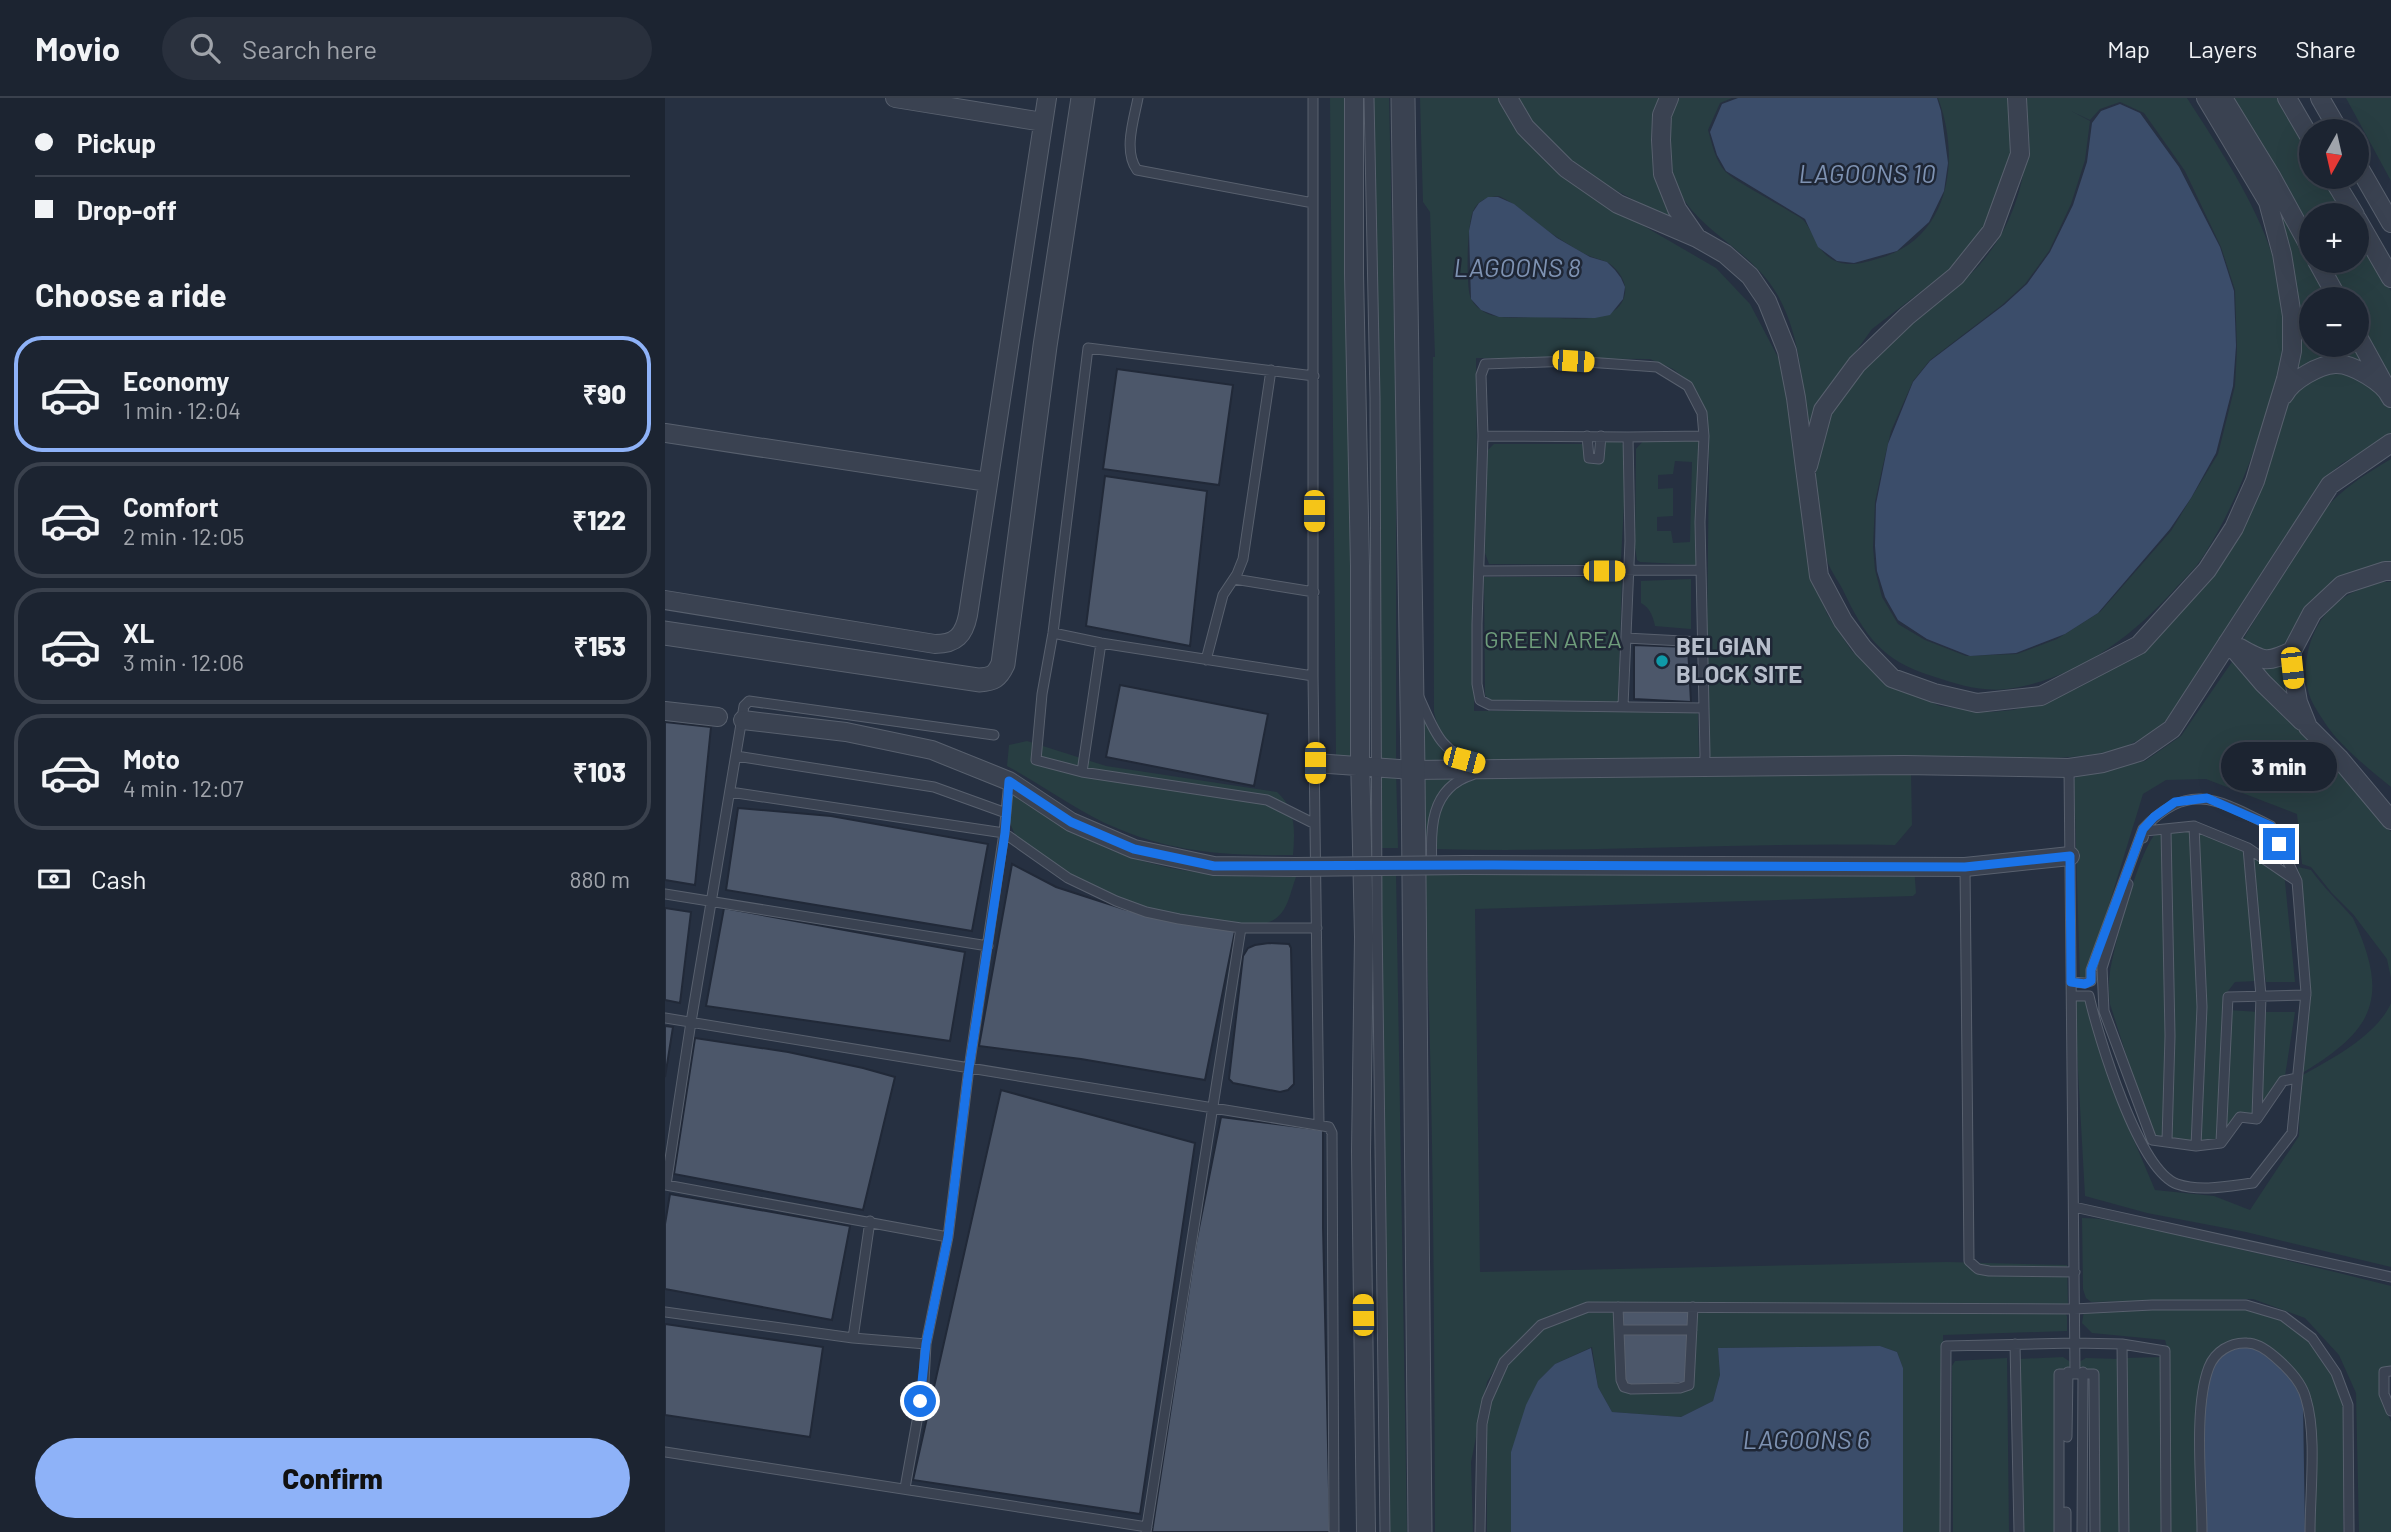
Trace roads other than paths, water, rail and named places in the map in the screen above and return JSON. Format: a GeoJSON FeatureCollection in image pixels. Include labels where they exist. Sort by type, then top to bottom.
{"type":"FeatureCollection","features":[{"type":"Feature","properties":{"kind":"street"},"geometry":{"type":"LineString","coordinates":[[895,98],[1043,122]]}},
{"type":"Feature","properties":{"kind":"street"},"geometry":{"type":"LineString","coordinates":[[665,600],[935,644],[953,642],[965,628],[1047,98]]}},
{"type":"Feature","properties":{"kind":"street"},"geometry":{"type":"LineString","coordinates":[[665,633],[979,680],[997,676],[1003,664],[1045,346],[1083,98]]}},
{"type":"Feature","properties":{"kind":"street"},"geometry":{"type":"LineString","coordinates":[[1354,98],[1354,274],[1360,566],[1368,767],[1361,1152],[1366,1532]]}},
{"type":"Feature","properties":{"kind":"street"},"geometry":{"type":"LineString","coordinates":[[1403,98],[1420,1532]]}},
{"type":"Feature","properties":{"kind":"street"},"geometry":{"type":"LineString","coordinates":[[1508,98],[1525,127],[1566,169],[1618,204],[1697,238],[1725,254],[1750,276],[1767,301],[1787,351],[1796,398],[1819,576],[1843,621],[1863,648],[1892,678],[1934,694],[1977,703],[2041,696],[2139,645],[2207,570],[2234,528],[2255,481],[2292,351],[2292,316],[2282,254],[2268,202],[2206,98]]}},
{"type":"Feature","properties":{"kind":"street"},"geometry":{"type":"LineString","coordinates":[[1669,98],[1662,115],[1663,174],[1677,209],[1697,238]]}},
{"type":"Feature","properties":{"kind":"street"},"geometry":{"type":"LineString","coordinates":[[1806,477],[1823,410],[1857,364],[1907,316],[1957,276],[1991,231],[2020,154],[2017,98]]}},
{"type":"Feature","properties":{"kind":"street"},"geometry":{"type":"LineString","coordinates":[[2223,98],[2299,227]]}},
{"type":"Feature","properties":{"kind":"street"},"geometry":{"type":"LineString","coordinates":[[2287,98],[2299,119]]}},
{"type":"Feature","properties":{"kind":"street"},"geometry":{"type":"LineString","coordinates":[[2320,98],[2332,119]]}},
{"type":"Feature","properties":{"kind":"street"},"geometry":{"type":"LineString","coordinates":[[2369,185],[2391,223]]}},
{"type":"Feature","properties":{"kind":"street"},"geometry":{"type":"LineString","coordinates":[[2369,240],[2391,278]]}},
{"type":"Feature","properties":{"kind":"street"},"geometry":{"type":"LineString","coordinates":[[2369,357],[2390,395]]}},
{"type":"Feature","properties":{"kind":"street"},"geometry":{"type":"LineString","coordinates":[[2277,411],[2286,390],[2302,375],[2336,363],[2363,372],[2390,395]]}},
{"type":"Feature","properties":{"kind":"street"},"geometry":{"type":"LineString","coordinates":[[665,433],[988,482]]}},
{"type":"Feature","properties":{"kind":"street"},"geometry":{"type":"LineString","coordinates":[[1315,763],[1413,771],[1904,765],[2069,768],[2103,763],[2139,752],[2172,729],[2330,485],[2391,443]]}},
{"type":"Feature","properties":{"kind":"street"},"geometry":{"type":"LineString","coordinates":[[2308,727],[2298,702],[2292,650],[2312,613],[2342,585],[2391,571]]}},
{"type":"Feature","properties":{"kind":"street"},"geometry":{"type":"LineString","coordinates":[[2228,642],[2261,660],[2274,660],[2292,650]]}},
{"type":"Feature","properties":{"kind":"street"},"geometry":{"type":"LineString","coordinates":[[2228,642],[2263,683],[2331,748],[2391,820]]}},
{"type":"Feature","properties":{"kind":"street"},"geometry":{"type":"LineString","coordinates":[[665,710],[846,732],[932,750],[1009,781],[1071,822],[1134,849],[1214,866],[1965,867],[2070,856]]}},
{"type":"Feature","properties":{"kind":"lane"},"geometry":{"type":"LineString","coordinates":[[1137,98],[1130,147],[1132,163],[1136,170],[1313,203]]}},
{"type":"Feature","properties":{"kind":"lane"},"geometry":{"type":"LineString","coordinates":[[1313,98],[1313,676],[1319,1125]]}},
{"type":"Feature","properties":{"kind":"lane"},"geometry":{"type":"LineString","coordinates":[[1369,98],[1375,398],[1368,767],[1385,1532]]}},
{"type":"Feature","properties":{"kind":"lane"},"geometry":{"type":"LineString","coordinates":[[1314,376],[1088,348],[1053,633],[1042,694],[1036,760],[1082,772],[1260,798],[1275,802],[1315,824]]}},
{"type":"Feature","properties":{"kind":"lane"},"geometry":{"type":"LineString","coordinates":[[1703,708],[1490,705],[1481,700],[1477,672],[1483,436],[1481,375],[1485,364],[1573,361],[1657,366],[1688,386],[1702,413],[1704,436],[1700,522],[1704,768]]}},
{"type":"Feature","properties":{"kind":"lane"},"geometry":{"type":"LineString","coordinates":[[1206,660],[1217,611],[1243,559],[1272,370]]}},
{"type":"Feature","properties":{"kind":"lane"},"geometry":{"type":"LineString","coordinates":[[1483,436],[1704,436]]}},
{"type":"Feature","properties":{"kind":"lane"},"geometry":{"type":"LineString","coordinates":[[1587,436],[1589,458],[1599,459],[1601,436]]}},
{"type":"Feature","properties":{"kind":"lane"},"geometry":{"type":"LineString","coordinates":[[1623,706],[1629,571],[1629,437]]}},
{"type":"Feature","properties":{"kind":"lane"},"geometry":{"type":"LineString","coordinates":[[1479,571],[1701,570]]}},
{"type":"Feature","properties":{"kind":"lane"},"geometry":{"type":"LineString","coordinates":[[1234,579],[1314,592]]}},
{"type":"Feature","properties":{"kind":"lane"},"geometry":{"type":"LineString","coordinates":[[1053,633],[1313,676]]}},
{"type":"Feature","properties":{"kind":"lane"},"geometry":{"type":"LineString","coordinates":[[1626,638],[1702,642]]}},
{"type":"Feature","properties":{"kind":"lane"},"geometry":{"type":"LineString","coordinates":[[1082,772],[1101,643]]}},
{"type":"Feature","properties":{"kind":"lane"},"geometry":{"type":"LineString","coordinates":[[1410,677],[1436,734],[1445,747],[1464,760],[1493,768]]}},
{"type":"Feature","properties":{"kind":"lane"},"geometry":{"type":"LineString","coordinates":[[948,1237],[870,1221],[665,1187],[736,756],[731,718],[749,701],[993,735]]}},
{"type":"Feature","properties":{"kind":"lane"},"geometry":{"type":"LineString","coordinates":[[736,756],[934,787],[1006,813]]}},
{"type":"Feature","properties":{"kind":"lane"},"geometry":{"type":"LineString","coordinates":[[1431,866],[1430,830],[1435,808],[1447,790],[1463,777],[1493,768]]}},
{"type":"Feature","properties":{"kind":"lane"},"geometry":{"type":"LineString","coordinates":[[2069,768],[2074,1343],[2082,1532]]}},
{"type":"Feature","properties":{"kind":"lane"},"geometry":{"type":"LineString","coordinates":[[905,1488],[924,1382],[926,1344],[948,1237],[969,1068],[1005,833],[1009,781]]}},
{"type":"Feature","properties":{"kind":"lane"},"geometry":{"type":"LineString","coordinates":[[730,792],[1005,833],[1068,878],[1116,901],[1179,919],[1218,927],[1317,928]]}},
{"type":"Feature","properties":{"kind":"lane"},"geometry":{"type":"LineString","coordinates":[[2071,982],[2085,984],[2091,981],[2091,970],[2143,829],[2154,817],[2175,802],[2207,798],[2271,826],[2297,881],[2305,995],[2293,1133],[2253,1183],[2211,1188],[2177,1184],[2161,1173],[2124,1108],[2089,996],[2071,996]]}},
{"type":"Feature","properties":{"kind":"lane"},"geometry":{"type":"LineString","coordinates":[[2194,826],[2202,1007],[2196,1146]]}},
{"type":"Feature","properties":{"kind":"lane"},"geometry":{"type":"LineString","coordinates":[[2257,1119],[2239,1117],[2221,1143],[2196,1146],[2152,1140],[2104,1011],[2102,968],[2145,831],[2194,826],[2248,848],[2297,881]]}},
{"type":"Feature","properties":{"kind":"lane"},"geometry":{"type":"LineString","coordinates":[[2166,829],[2170,1036],[2167,1141]]}},
{"type":"Feature","properties":{"kind":"lane"},"geometry":{"type":"LineString","coordinates":[[2248,848],[2261,996],[2257,1119]]}},
{"type":"Feature","properties":{"kind":"lane"},"geometry":{"type":"LineString","coordinates":[[1965,867],[1969,1261],[1979,1269],[1989,1271],[2075,1272]]}},
{"type":"Feature","properties":{"kind":"lane"},"geometry":{"type":"LineString","coordinates":[[665,894],[988,946]]}},
{"type":"Feature","properties":{"kind":"lane"},"geometry":{"type":"LineString","coordinates":[[665,1452],[799,1475],[905,1488],[1146,1530],[1241,928]]}},
{"type":"Feature","properties":{"kind":"lane"},"geometry":{"type":"LineString","coordinates":[[2221,1143],[2228,997],[2305,995]]}},
{"type":"Feature","properties":{"kind":"lane"},"geometry":{"type":"LineString","coordinates":[[665,1018],[1329,1127],[1332,1133],[1334,1532]]}},
{"type":"Feature","properties":{"kind":"lane"},"geometry":{"type":"LineString","coordinates":[[2257,1119],[2283,1081],[2297,1078]]}},
{"type":"Feature","properties":{"kind":"lane"},"geometry":{"type":"LineString","coordinates":[[2074,1207],[2391,1277]]}},
{"type":"Feature","properties":{"kind":"lane"},"geometry":{"type":"LineString","coordinates":[[853,1338],[870,1221]]}},
{"type":"Feature","properties":{"kind":"lane"},"geometry":{"type":"LineString","coordinates":[[1479,1532],[1482,1424],[1487,1400],[1504,1362],[1541,1325],[1588,1307],[2074,1308],[2246,1305],[2283,1316],[2312,1338],[2336,1373],[2348,1405],[2349,1532]]}},
{"type":"Feature","properties":{"kind":"lane"},"geometry":{"type":"LineString","coordinates":[[1618,1307],[1621,1380],[1624,1387],[1631,1389],[1680,1388],[1689,1385],[1693,1307]]}},
{"type":"Feature","properties":{"kind":"lane"},"geometry":{"type":"LineString","coordinates":[[665,1312],[853,1338],[926,1344]]}},
{"type":"Feature","properties":{"kind":"lane"},"geometry":{"type":"LineString","coordinates":[[1619,1330],[1692,1330]]}},
{"type":"Feature","properties":{"kind":"lane"},"geometry":{"type":"LineString","coordinates":[[1945,1532],[1946,1346],[2074,1343],[2122,1344],[2165,1350],[2167,1532]]}},
{"type":"Feature","properties":{"kind":"lane"},"geometry":{"type":"LineString","coordinates":[[2202,1532],[2200,1411],[2204,1389],[2209,1367],[2217,1353],[2239,1343],[2251,1343],[2277,1359],[2295,1377],[2306,1398],[2311,1434],[2310,1532]]}},
{"type":"Feature","properties":{"kind":"lane"},"geometry":{"type":"LineString","coordinates":[[2015,1344],[2019,1532]]}},
{"type":"Feature","properties":{"kind":"lane"},"geometry":{"type":"LineString","coordinates":[[2122,1344],[2124,1532]]}},
{"type":"Feature","properties":{"kind":"lane"},"geometry":{"type":"LineString","coordinates":[[2391,1371],[2384,1371],[2384,1394],[2391,1411]]}},
{"type":"Feature","properties":{"kind":"lane"},"geometry":{"type":"LineString","coordinates":[[2067,1437],[2075,1372]]}},
{"type":"Feature","properties":{"kind":"lane"},"geometry":{"type":"LineString","coordinates":[[2059,1532],[2059,1374],[2075,1372],[2094,1375],[2095,1532]]}},
{"type":"Feature","properties":{"kind":"lane"},"geometry":{"type":"LineString","coordinates":[[2066,1512],[2066,1532]]}},
{"type":"Feature","properties":{"kind":"water","name":"LAGOONS 10"},"geometry":{"type":"Polygon","coordinates":[[[1738,98],[1937,98],[1948,163],[1944,191],[1929,222],[1897,251],[1854,263],[1837,261],[1818,247],[1805,219],[1726,171],[1717,155],[1710,132],[1722,104],[1738,98]]]}},
{"type":"Feature","properties":{"kind":"water"},"geometry":{"type":"Polygon","coordinates":[[[2120,104],[2140,113],[2179,167],[2220,247],[2234,291],[2236,346],[2233,386],[2216,453],[2170,529],[2098,613],[2065,634],[2016,653],[1970,656],[1927,639],[1898,620],[1885,597],[1877,571],[1875,546],[1876,504],[1888,444],[1913,382],[1930,361],[2004,305],[2027,284],[2050,252],[2073,205],[2087,162],[2092,123],[2101,111],[2120,104]]]}},
{"type":"Feature","properties":{"kind":"water","name":"LAGOONS 8"},"geometry":{"type":"Polygon","coordinates":[[[1488,197],[1498,197],[1514,204],[1557,238],[1590,257],[1607,262],[1625,287],[1623,299],[1610,315],[1595,318],[1499,317],[1481,310],[1471,299],[1469,231],[1473,212],[1479,203],[1488,197]]]}},
{"type":"Feature","properties":{"kind":"water"},"geometry":{"type":"Polygon","coordinates":[[[2246,1345],[2281,1368],[2294,1385],[2303,1404],[2305,1532],[2203,1532],[2201,1441],[2204,1392],[2209,1372],[2217,1357],[2234,1347],[2246,1345]]]}},
{"type":"Feature","properties":{"kind":"water","name":"LAGOONS 6"},"geometry":{"type":"Polygon","coordinates":[[[1880,1346],[1897,1352],[1903,1368],[1903,1532],[1511,1532],[1511,1452],[1526,1405],[1538,1381],[1555,1364],[1591,1348],[1598,1387],[1612,1412],[1681,1417],[1713,1401],[1720,1375],[1718,1348],[1880,1346]]]}},
{"type":"Feature","properties":{"kind":"place","name":"BELGIAN BLOCK SITE"},"geometry":{"type":"Point","coordinates":[1662,661]}},
{"type":"Feature","properties":{"kind":"park label","name":"GREEN AREA"},"geometry":{"type":"Point","coordinates":[1553,640]}}]}
